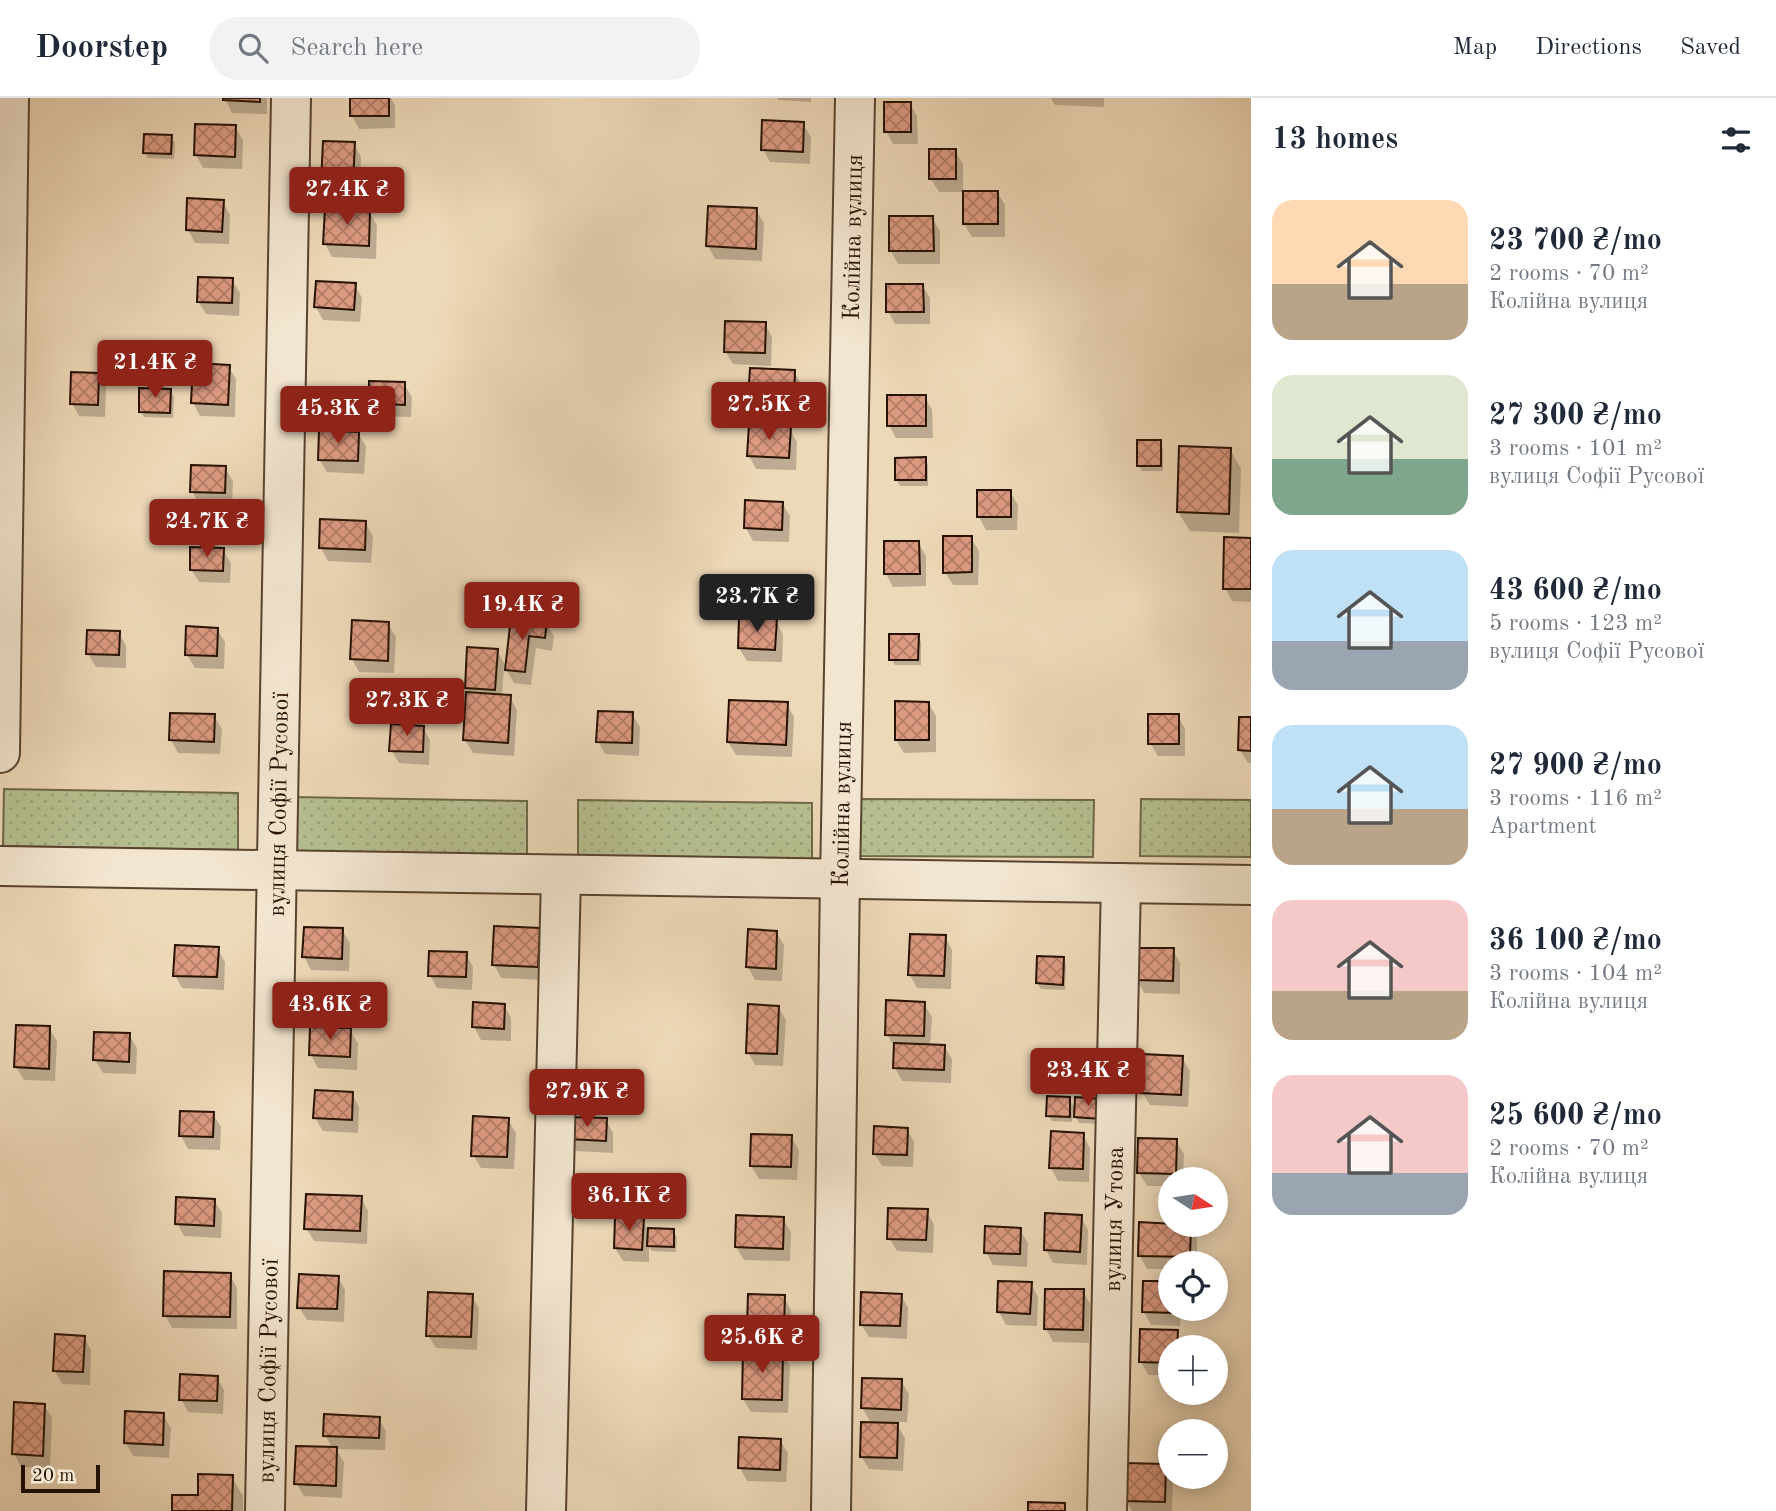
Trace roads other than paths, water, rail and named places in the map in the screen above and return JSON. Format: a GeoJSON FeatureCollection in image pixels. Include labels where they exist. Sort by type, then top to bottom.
{"type":"FeatureCollection","features":[{"type":"Feature","properties":{"kind":"street"},"geometry":{"type":"LineString","coordinates":[[0,753],[9,98]]}},
{"type":"Feature","properties":{"kind":"street","name":"вулиця Софії Русової"},"geometry":{"type":"LineString","coordinates":[[265,1511],[291,98]]}},
{"type":"Feature","properties":{"kind":"street","name":"Колійна вулиця"},"geometry":{"type":"LineString","coordinates":[[831,1511],[855,98]]}},
{"type":"Feature","properties":{"kind":"street"},"geometry":{"type":"LineString","coordinates":[[0,866],[1251,885]]}},
{"type":"Feature","properties":{"kind":"street"},"geometry":{"type":"LineString","coordinates":[[547,1511],[561,875]]}},
{"type":"Feature","properties":{"kind":"street","name":"вулиця Утова"},"geometry":{"type":"LineString","coordinates":[[1107,1511],[1121,883]]}}]}
